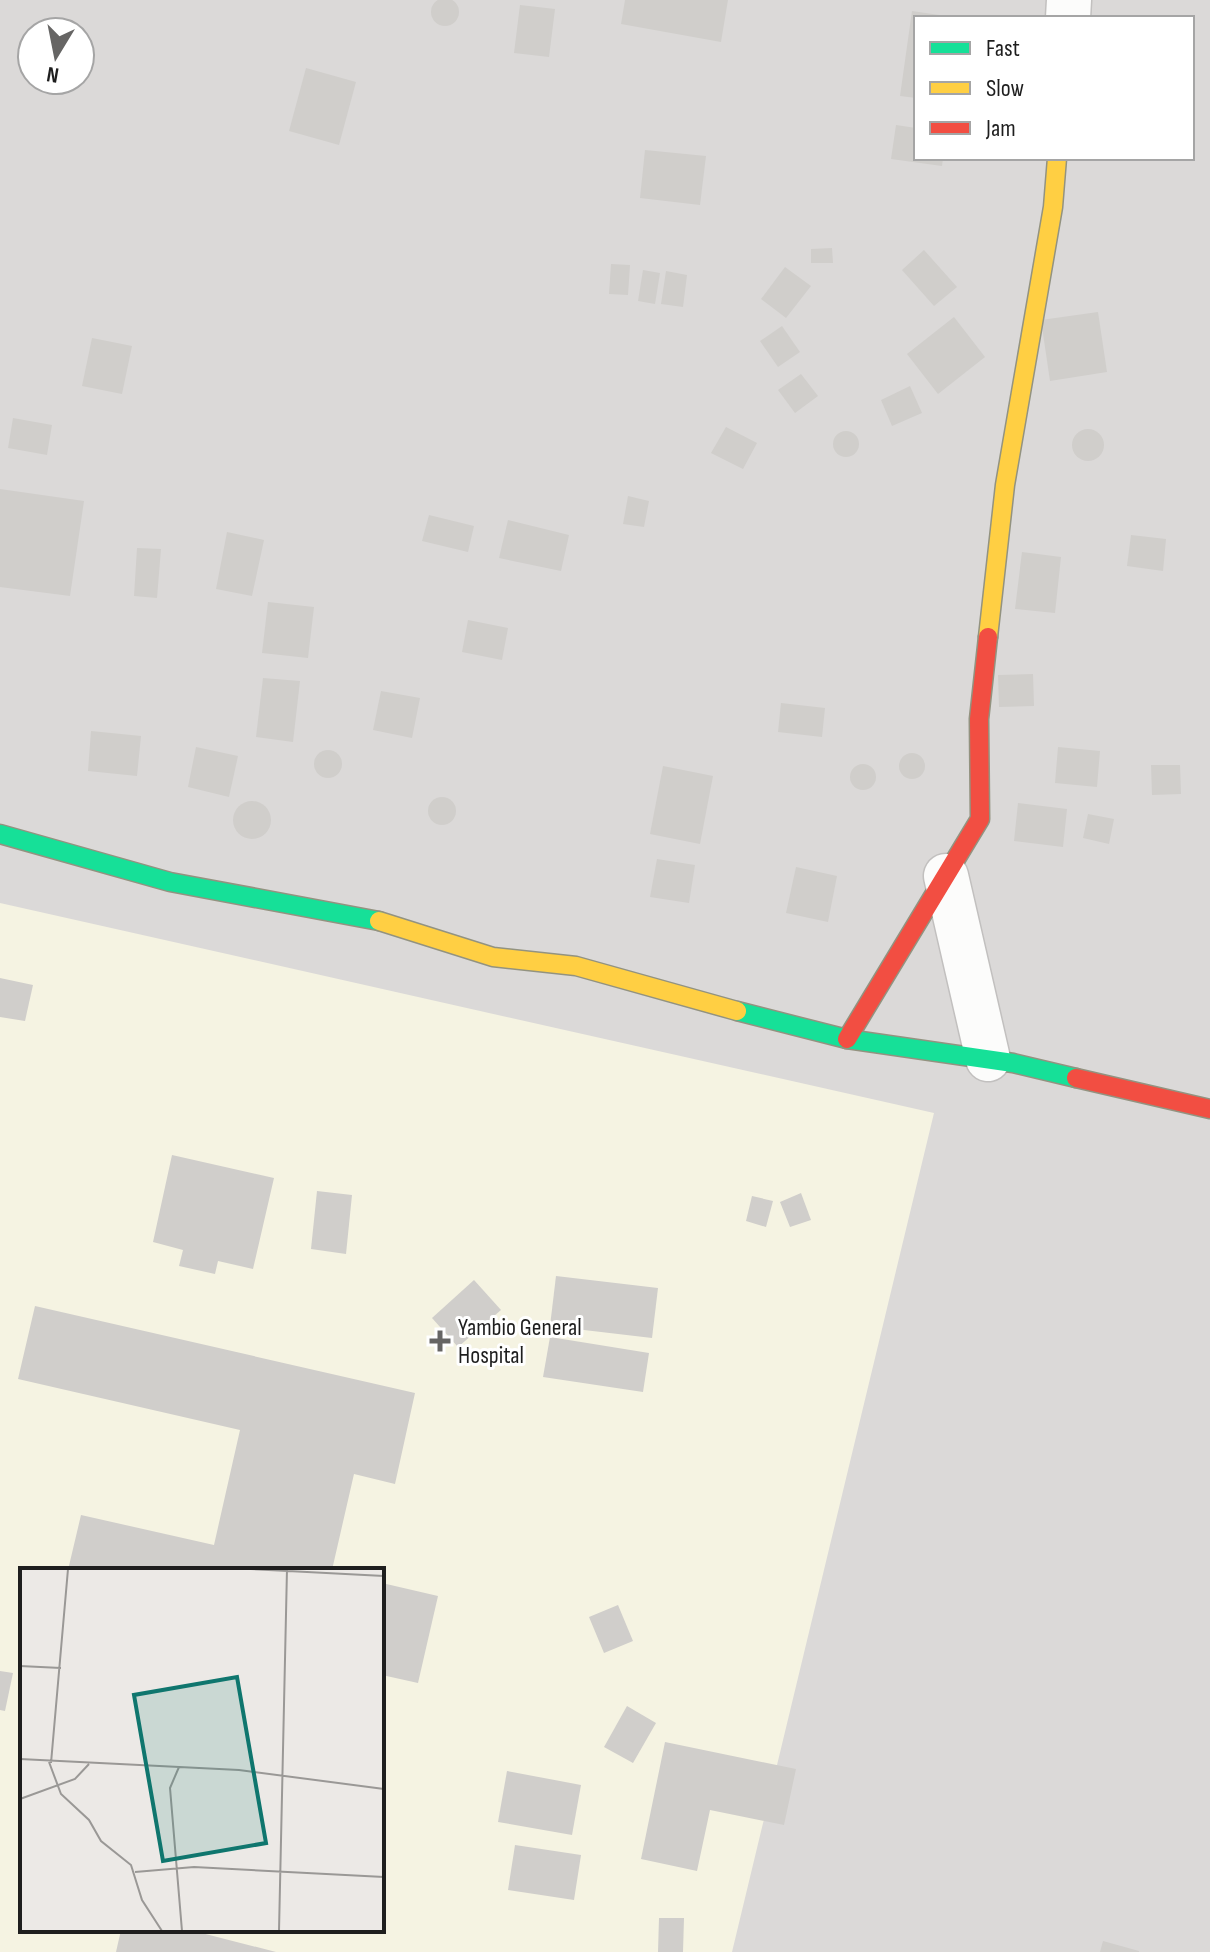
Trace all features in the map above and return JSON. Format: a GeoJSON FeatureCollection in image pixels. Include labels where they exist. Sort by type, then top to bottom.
{"type":"FeatureCollection","features":[{"type":"Feature","properties":{"kind":"street"},"geometry":{"type":"LineString","coordinates":[[847,1039],[980,819],[979,719],[1005,485],[1053,207],[1057,160]]}},
{"type":"Feature","properties":{"kind":"street"},"geometry":{"type":"LineString","coordinates":[[0,834],[170,882],[368,918],[493,957],[576,966],[847,1039],[988,1059],[1210,1109]]}},
{"type":"Feature","properties":{"kind":"street"},"geometry":{"type":"LineString","coordinates":[[946,876],[988,1059]]}},
{"type":"Feature","properties":{"kind":"shaded area"},"geometry":{"type":"Polygon","coordinates":[[[0,0],[1210,0],[1210,1952],[0,1952],[0,0]]]}},
{"type":"Feature","properties":{"kind":"shaded area","name":"Yambio General Hospital"},"geometry":{"type":"Polygon","coordinates":[[[0,903],[934,1113],[732,1952],[0,1952],[0,903]]]}},
{"type":"Feature","properties":{"kind":"building"},"geometry":{"type":"Polygon","coordinates":[[[440,-1],[450,-1],[458,7],[458,17],[450,25],[440,25],[432,17],[432,7],[440,-1]]]}},
{"type":"Feature","properties":{"kind":"building"},"geometry":{"type":"Polygon","coordinates":[[[625,0],[728,0],[721,42],[621,24],[625,0]]]}},
{"type":"Feature","properties":{"kind":"building"},"geometry":{"type":"Polygon","coordinates":[[[520,5],[555,9],[549,57],[514,53],[520,5]]]}},
{"type":"Feature","properties":{"kind":"building"},"geometry":{"type":"Polygon","coordinates":[[[912,11],[946,16],[914,16],[914,98],[900,96],[912,11]]]}},
{"type":"Feature","properties":{"kind":"building"},"geometry":{"type":"Polygon","coordinates":[[[306,68],[356,82],[339,145],[289,131],[306,68]]]}},
{"type":"Feature","properties":{"kind":"building"},"geometry":{"type":"Polygon","coordinates":[[[896,125],[914,128],[914,160],[943,160],[942,166],[891,159],[896,125]]]}},
{"type":"Feature","properties":{"kind":"building"},"geometry":{"type":"Polygon","coordinates":[[[645,150],[706,156],[700,205],[640,198],[645,150]]]}},
{"type":"Feature","properties":{"kind":"building"},"geometry":{"type":"Polygon","coordinates":[[[832,248],[833,263],[811,263],[811,249],[832,248]]]}},
{"type":"Feature","properties":{"kind":"building"},"geometry":{"type":"Polygon","coordinates":[[[924,250],[957,287],[934,306],[902,270],[924,250]]]}},
{"type":"Feature","properties":{"kind":"building"},"geometry":{"type":"Polygon","coordinates":[[[611,264],[630,265],[628,295],[609,294],[611,264]]]}},
{"type":"Feature","properties":{"kind":"building"},"geometry":{"type":"Polygon","coordinates":[[[785,267],[811,286],[786,318],[761,299],[785,267]]]}},
{"type":"Feature","properties":{"kind":"building"},"geometry":{"type":"Polygon","coordinates":[[[643,270],[660,273],[655,304],[638,301],[643,270]]]}},
{"type":"Feature","properties":{"kind":"building"},"geometry":{"type":"Polygon","coordinates":[[[666,271],[687,275],[683,307],[661,304],[666,271]]]}},
{"type":"Feature","properties":{"kind":"building"},"geometry":{"type":"Polygon","coordinates":[[[1098,312],[1107,372],[1050,381],[1041,320],[1098,312]]]}},
{"type":"Feature","properties":{"kind":"building"},"geometry":{"type":"Polygon","coordinates":[[[954,317],[985,357],[938,394],[907,354],[954,317]]]}},
{"type":"Feature","properties":{"kind":"building"},"geometry":{"type":"Polygon","coordinates":[[[782,326],[800,352],[778,367],[760,341],[782,326]]]}},
{"type":"Feature","properties":{"kind":"building"},"geometry":{"type":"Polygon","coordinates":[[[92,338],[132,346],[122,394],[82,386],[92,338]]]}},
{"type":"Feature","properties":{"kind":"building"},"geometry":{"type":"Polygon","coordinates":[[[801,374],[818,396],[795,413],[778,390],[801,374]]]}},
{"type":"Feature","properties":{"kind":"building"},"geometry":{"type":"Polygon","coordinates":[[[910,386],[922,413],[892,426],[881,400],[910,386]]]}},
{"type":"Feature","properties":{"kind":"building"},"geometry":{"type":"Polygon","coordinates":[[[13,418],[52,425],[47,455],[8,448],[13,418]]]}},
{"type":"Feature","properties":{"kind":"building"},"geometry":{"type":"Polygon","coordinates":[[[726,427],[757,443],[743,469],[711,453],[726,427]]]}},
{"type":"Feature","properties":{"kind":"building"},"geometry":{"type":"Polygon","coordinates":[[[1088,429],[1099,434],[1104,445],[1099,456],[1088,461],[1077,456],[1072,445],[1077,434],[1088,429]]]}},
{"type":"Feature","properties":{"kind":"building"},"geometry":{"type":"Polygon","coordinates":[[[846,431],[855,435],[859,444],[855,453],[846,457],[837,453],[833,444],[837,435],[846,431]]]}},
{"type":"Feature","properties":{"kind":"building"},"geometry":{"type":"Polygon","coordinates":[[[0,489],[84,501],[70,596],[0,587],[0,489]]]}},
{"type":"Feature","properties":{"kind":"building"},"geometry":{"type":"Polygon","coordinates":[[[628,496],[649,501],[644,527],[623,524],[628,496]]]}},
{"type":"Feature","properties":{"kind":"building"},"geometry":{"type":"Polygon","coordinates":[[[429,515],[474,526],[468,552],[422,541],[429,515]]]}},
{"type":"Feature","properties":{"kind":"building"},"geometry":{"type":"Polygon","coordinates":[[[508,520],[569,535],[561,571],[499,558],[508,520]]]}},
{"type":"Feature","properties":{"kind":"building"},"geometry":{"type":"Polygon","coordinates":[[[227,532],[264,540],[252,596],[216,589],[227,532]]]}},
{"type":"Feature","properties":{"kind":"building"},"geometry":{"type":"Polygon","coordinates":[[[1131,535],[1166,539],[1163,571],[1127,566],[1131,535]]]}},
{"type":"Feature","properties":{"kind":"building"},"geometry":{"type":"Polygon","coordinates":[[[137,548],[161,549],[157,598],[134,596],[137,548]]]}},
{"type":"Feature","properties":{"kind":"building"},"geometry":{"type":"Polygon","coordinates":[[[1022,552],[1061,557],[1055,613],[1015,609],[1022,552]]]}},
{"type":"Feature","properties":{"kind":"building"},"geometry":{"type":"Polygon","coordinates":[[[268,602],[314,607],[308,658],[262,653],[268,602]]]}},
{"type":"Feature","properties":{"kind":"building"},"geometry":{"type":"Polygon","coordinates":[[[468,620],[508,628],[502,660],[462,652],[468,620]]]}},
{"type":"Feature","properties":{"kind":"building"},"geometry":{"type":"Polygon","coordinates":[[[1033,674],[1034,706],[999,707],[998,675],[1033,674]]]}},
{"type":"Feature","properties":{"kind":"building"},"geometry":{"type":"Polygon","coordinates":[[[263,678],[300,681],[293,742],[256,737],[263,678]]]}},
{"type":"Feature","properties":{"kind":"building"},"geometry":{"type":"Polygon","coordinates":[[[381,691],[420,698],[412,738],[373,730],[381,691]]]}},
{"type":"Feature","properties":{"kind":"building"},"geometry":{"type":"Polygon","coordinates":[[[781,703],[825,708],[822,737],[778,732],[781,703]]]}},
{"type":"Feature","properties":{"kind":"building"},"geometry":{"type":"Polygon","coordinates":[[[91,731],[141,736],[137,776],[88,771],[91,731]]]}},
{"type":"Feature","properties":{"kind":"building"},"geometry":{"type":"Polygon","coordinates":[[[196,747],[238,756],[229,797],[188,787],[196,747]]]}},
{"type":"Feature","properties":{"kind":"building"},"geometry":{"type":"Polygon","coordinates":[[[1058,747],[1100,751],[1097,787],[1055,783],[1058,747]]]}},
{"type":"Feature","properties":{"kind":"building"},"geometry":{"type":"Polygon","coordinates":[[[328,750],[338,754],[342,764],[338,774],[328,778],[318,774],[314,764],[318,754],[328,750]]]}},
{"type":"Feature","properties":{"kind":"building"},"geometry":{"type":"Polygon","coordinates":[[[912,753],[921,757],[925,766],[921,775],[912,779],[903,775],[899,766],[903,757],[912,753]]]}},
{"type":"Feature","properties":{"kind":"building"},"geometry":{"type":"Polygon","coordinates":[[[863,764],[872,768],[876,777],[872,786],[863,790],[854,786],[850,777],[854,768],[863,764]]]}},
{"type":"Feature","properties":{"kind":"building"},"geometry":{"type":"Polygon","coordinates":[[[1151,765],[1180,765],[1181,794],[1152,795],[1151,765]]]}},
{"type":"Feature","properties":{"kind":"building"},"geometry":{"type":"Polygon","coordinates":[[[663,766],[713,776],[700,844],[650,834],[663,766]]]}},
{"type":"Feature","properties":{"kind":"building"},"geometry":{"type":"Polygon","coordinates":[[[442,797],[452,801],[456,811],[452,821],[442,825],[432,821],[428,811],[432,801],[442,797]]]}},
{"type":"Feature","properties":{"kind":"building"},"geometry":{"type":"Polygon","coordinates":[[[252,801],[266,806],[271,820],[266,834],[252,839],[238,834],[233,820],[238,806],[252,801]]]}},
{"type":"Feature","properties":{"kind":"building"},"geometry":{"type":"Polygon","coordinates":[[[1018,803],[1067,809],[1063,847],[1014,841],[1018,803]]]}},
{"type":"Feature","properties":{"kind":"building"},"geometry":{"type":"Polygon","coordinates":[[[1088,814],[1114,819],[1109,844],[1083,838],[1088,814]]]}},
{"type":"Feature","properties":{"kind":"building"},"geometry":{"type":"Polygon","coordinates":[[[657,859],[695,865],[689,903],[650,897],[657,859]]]}},
{"type":"Feature","properties":{"kind":"building"},"geometry":{"type":"Polygon","coordinates":[[[796,867],[837,876],[828,922],[786,913],[796,867]]]}},
{"type":"Feature","properties":{"kind":"building"},"geometry":{"type":"Polygon","coordinates":[[[0,978],[33,985],[25,1021],[0,1017],[0,978]]]}},
{"type":"Feature","properties":{"kind":"building"},"geometry":{"type":"Polygon","coordinates":[[[172,1155],[274,1178],[253,1269],[218,1261],[215,1274],[179,1266],[183,1250],[153,1242],[172,1155]]]}},
{"type":"Feature","properties":{"kind":"building"},"geometry":{"type":"Polygon","coordinates":[[[317,1191],[352,1195],[346,1254],[311,1249],[317,1191]]]}},
{"type":"Feature","properties":{"kind":"building"},"geometry":{"type":"Polygon","coordinates":[[[801,1193],[811,1220],[790,1227],[780,1202],[801,1193]]]}},
{"type":"Feature","properties":{"kind":"building"},"geometry":{"type":"Polygon","coordinates":[[[752,1196],[773,1201],[766,1227],[746,1221],[752,1196]]]}},
{"type":"Feature","properties":{"kind":"building"},"geometry":{"type":"Polygon","coordinates":[[[556,1276],[658,1288],[652,1338],[550,1326],[556,1276]]]}},
{"type":"Feature","properties":{"kind":"building"},"geometry":{"type":"Polygon","coordinates":[[[474,1280],[501,1310],[458,1347],[432,1318],[474,1280]]]}},
{"type":"Feature","properties":{"kind":"building"},"geometry":{"type":"Polygon","coordinates":[[[35,1306],[415,1393],[395,1484],[354,1474],[332,1568],[68,1568],[81,1515],[214,1545],[240,1430],[18,1379],[35,1306]]]}},
{"type":"Feature","properties":{"kind":"building"},"geometry":{"type":"Polygon","coordinates":[[[550,1337],[649,1353],[643,1392],[543,1377],[550,1337]]]}},
{"type":"Feature","properties":{"kind":"building"},"geometry":{"type":"Polygon","coordinates":[[[384,1583],[438,1596],[418,1683],[384,1675],[384,1583]]]}},
{"type":"Feature","properties":{"kind":"building"},"geometry":{"type":"Polygon","coordinates":[[[618,1605],[633,1641],[604,1653],[589,1617],[618,1605]]]}},
{"type":"Feature","properties":{"kind":"building"},"geometry":{"type":"Polygon","coordinates":[[[0,1671],[13,1673],[5,1711],[0,1710],[0,1671]]]}},
{"type":"Feature","properties":{"kind":"building"},"geometry":{"type":"Polygon","coordinates":[[[627,1706],[656,1723],[633,1763],[604,1747],[627,1706]]]}},
{"type":"Feature","properties":{"kind":"building"},"geometry":{"type":"Polygon","coordinates":[[[665,1742],[796,1769],[784,1825],[710,1810],[697,1871],[641,1859],[665,1742]]]}},
{"type":"Feature","properties":{"kind":"building"},"geometry":{"type":"Polygon","coordinates":[[[507,1771],[581,1785],[572,1835],[498,1822],[507,1771]]]}},
{"type":"Feature","properties":{"kind":"building"},"geometry":{"type":"Polygon","coordinates":[[[515,1845],[581,1855],[574,1900],[508,1890],[515,1845]]]}},
{"type":"Feature","properties":{"kind":"building"},"geometry":{"type":"Polygon","coordinates":[[[659,1918],[684,1918],[683,1952],[658,1952],[659,1918]]]}},
{"type":"Feature","properties":{"kind":"building"},"geometry":{"type":"Polygon","coordinates":[[[121,1932],[198,1932],[276,1952],[116,1952],[121,1932]]]}},
{"type":"Feature","properties":{"kind":"building"},"geometry":{"type":"Polygon","coordinates":[[[1103,1941],[1139,1951],[1139,1952],[1100,1952],[1103,1941]]]}},
{"type":"Feature","properties":{"kind":"traffic: fast"},"geometry":{"type":"LineString","coordinates":[[0,834],[170,882],[379,921]]}},
{"type":"Feature","properties":{"kind":"traffic: fast"},"geometry":{"type":"LineString","coordinates":[[737,1011],[847,1039],[1013,1063],[1076,1078]]}},
{"type":"Feature","properties":{"kind":"traffic: slow"},"geometry":{"type":"LineString","coordinates":[[988,637],[1005,485],[1053,207],[1057,160]]}},
{"type":"Feature","properties":{"kind":"traffic: slow"},"geometry":{"type":"LineString","coordinates":[[379,921],[493,957],[576,966],[737,1011]]}},
{"type":"Feature","properties":{"kind":"traffic: jam"},"geometry":{"type":"LineString","coordinates":[[847,1039],[980,819],[979,719],[988,637]]}},
{"type":"Feature","properties":{"kind":"traffic: jam"},"geometry":{"type":"LineString","coordinates":[[1076,1078],[1210,1109]]}},
{"type":"Feature","properties":{"kind":"place","name":"Yambio General Hospital"},"geometry":{"type":"Point","coordinates":[440,1341]}}]}
